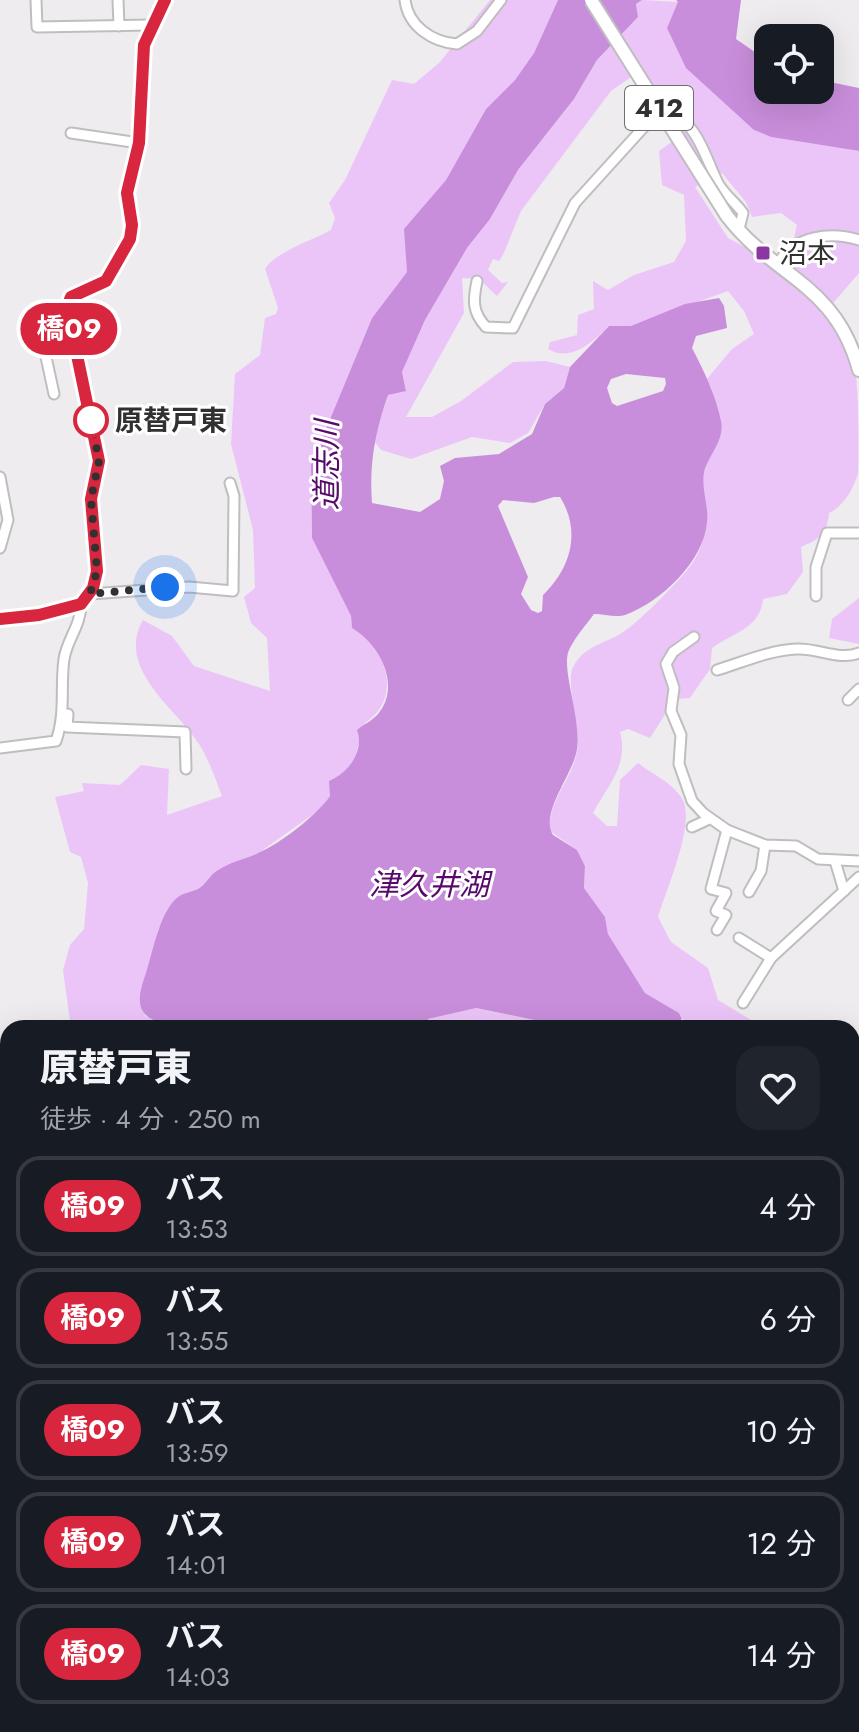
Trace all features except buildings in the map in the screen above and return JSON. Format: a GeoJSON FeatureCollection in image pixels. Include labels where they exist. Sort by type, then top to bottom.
{"type":"FeatureCollection","features":[{"type":"Feature","properties":{"kind":"highway","name":"412"},"geometry":{"type":"LineString","coordinates":[[591,0],[727,216],[828,306],[846,333],[859,370]]}},
{"type":"Feature","properties":{"kind":"street"},"geometry":{"type":"LineString","coordinates":[[36,0],[37,27],[151,25]]}},
{"type":"Feature","properties":{"kind":"street"},"geometry":{"type":"LineString","coordinates":[[118,0],[119,26]]}},
{"type":"Feature","properties":{"kind":"street"},"geometry":{"type":"LineString","coordinates":[[0,619],[46,614],[81,604],[90,594],[97,571],[91,499],[99,461],[69,327],[68,300],[106,281],[127,246],[132,225],[127,193],[139,143],[141,69],[151,25],[165,0]]}},
{"type":"Feature","properties":{"kind":"street"},"geometry":{"type":"LineString","coordinates":[[405,0],[411,20],[419,29],[457,44],[477,31],[501,0]]}},
{"type":"Feature","properties":{"kind":"street"},"geometry":{"type":"LineString","coordinates":[[477,281],[473,307],[480,320],[486,327],[513,328],[575,203],[653,117],[663,114],[673,114],[685,123],[702,145],[718,182],[743,213],[739,229]]}},
{"type":"Feature","properties":{"kind":"street"},"geometry":{"type":"LineString","coordinates":[[71,133],[139,143]]}},
{"type":"Feature","properties":{"kind":"street"},"geometry":{"type":"LineString","coordinates":[[779,262],[799,242],[839,236],[859,240]]}},
{"type":"Feature","properties":{"kind":"street"},"geometry":{"type":"LineString","coordinates":[[54,394],[46,357],[69,327]]}},
{"type":"Feature","properties":{"kind":"street"},"geometry":{"type":"LineString","coordinates":[[0,477],[8,520],[0,548]]}},
{"type":"Feature","properties":{"kind":"street"},"geometry":{"type":"LineString","coordinates":[[90,594],[189,587],[233,591],[234,496],[230,483]]}},
{"type":"Feature","properties":{"kind":"street"},"geometry":{"type":"LineString","coordinates":[[816,596],[816,567],[827,533],[859,533]]}},
{"type":"Feature","properties":{"kind":"street"},"geometry":{"type":"LineString","coordinates":[[81,604],[78,628],[64,657],[67,727],[185,732],[186,769]]}},
{"type":"Feature","properties":{"kind":"street"},"geometry":{"type":"LineString","coordinates":[[694,637],[673,652],[666,664],[674,688],[671,711],[681,735],[679,764],[692,801],[709,819],[727,830],[765,845],[796,846],[818,859],[859,861]]}},
{"type":"Feature","properties":{"kind":"street"},"geometry":{"type":"LineString","coordinates":[[717,670],[795,649],[814,649],[845,658],[859,653]]}},
{"type":"Feature","properties":{"kind":"street"},"geometry":{"type":"LineString","coordinates":[[848,700],[859,689]]}},
{"type":"Feature","properties":{"kind":"street"},"geometry":{"type":"LineString","coordinates":[[0,748],[56,741],[65,703]]}},
{"type":"Feature","properties":{"kind":"street"},"geometry":{"type":"LineString","coordinates":[[692,827],[709,819]]}},
{"type":"Feature","properties":{"kind":"street"},"geometry":{"type":"LineString","coordinates":[[717,930],[726,915],[716,911],[726,893],[711,889],[727,830]]}},
{"type":"Feature","properties":{"kind":"street"},"geometry":{"type":"LineString","coordinates":[[749,892],[761,871],[765,845]]}},
{"type":"Feature","properties":{"kind":"street"},"geometry":{"type":"LineString","coordinates":[[835,861],[844,891]]}},
{"type":"Feature","properties":{"kind":"street"},"geometry":{"type":"LineString","coordinates":[[743,1003],[771,958],[859,877]]}},
{"type":"Feature","properties":{"kind":"street"},"geometry":{"type":"LineString","coordinates":[[739,938],[771,958]]}},
{"type":"Feature","properties":{"kind":"shaded area"},"geometry":{"type":"Polygon","coordinates":[[[490,0],[558,0],[534,53],[515,80],[486,109],[446,180],[405,229],[407,272],[372,318],[311,465],[312,538],[351,616],[352,627],[364,636],[381,660],[387,687],[384,700],[365,723],[355,757],[322,808],[260,852],[219,869],[200,888],[178,897],[158,930],[156,951],[141,988],[145,1016],[155,1020],[70,1020],[63,970],[70,945],[84,929],[88,883],[81,857],[70,852],[55,797],[84,791],[82,783],[120,785],[141,765],[169,769],[167,815],[222,796],[199,744],[143,672],[137,655],[136,638],[143,620],[172,636],[194,666],[270,691],[267,638],[251,623],[244,597],[255,588],[253,530],[231,444],[235,374],[260,355],[265,318],[276,314],[278,308],[265,269],[286,252],[331,230],[335,218],[329,203],[345,180],[392,80],[414,84],[440,62],[490,0]]]}},
{"type":"Feature","properties":{"kind":"shaded area"},"geometry":{"type":"Polygon","coordinates":[[[642,0],[679,2],[754,130],[771,137],[859,151],[859,273],[834,302],[819,306],[843,341],[854,364],[858,419],[856,480],[843,502],[829,513],[821,535],[801,547],[803,572],[787,594],[763,599],[761,609],[751,624],[712,648],[710,669],[690,698],[675,699],[650,738],[628,729],[620,732],[622,755],[619,765],[593,813],[607,826],[617,826],[620,780],[638,763],[666,782],[681,797],[686,822],[683,838],[658,917],[671,942],[708,968],[718,1000],[751,1020],[684,1020],[679,1013],[645,993],[608,934],[605,917],[584,888],[585,866],[577,850],[550,831],[552,810],[577,752],[571,684],[573,667],[584,653],[619,635],[641,618],[686,571],[699,551],[705,527],[702,493],[705,470],[720,428],[706,380],[732,349],[754,334],[744,311],[728,291],[631,326],[609,326],[589,344],[573,352],[557,353],[548,349],[550,342],[577,335],[578,315],[594,309],[593,281],[608,290],[634,275],[674,262],[686,241],[684,195],[662,185],[659,151],[680,136],[634,75],[611,91],[521,211],[503,255],[499,261],[493,259],[488,270],[502,283],[508,282],[497,296],[479,279],[462,278],[464,313],[406,417],[432,417],[461,401],[513,362],[546,361],[570,367],[564,388],[545,404],[528,433],[510,443],[472,437],[411,459],[381,450],[373,440],[388,395],[406,390],[402,372],[425,320],[467,248],[490,219],[518,170],[574,99],[597,60],[638,17],[636,4],[642,0]],[[722,173],[695,187],[728,238],[787,269],[797,225],[781,213],[752,217],[746,202],[722,173]]]}},
{"type":"Feature","properties":{"kind":"shaded area"},"geometry":{"type":"Polygon","coordinates":[[[859,598],[859,644],[829,638],[832,619],[859,598]]]}},
{"type":"Feature","properties":{"kind":"shaded area"},"geometry":{"type":"Polygon","coordinates":[[[475,1008],[534,1020],[427,1020],[475,1008]]]}},
{"type":"Feature","properties":{"kind":"water","name":"津久井湖"},"geometry":{"type":"Polygon","coordinates":[[[558,0],[642,0],[636,4],[638,17],[597,60],[574,99],[518,170],[425,320],[402,372],[406,391],[388,395],[380,422],[372,461],[372,503],[420,512],[440,499],[444,481],[440,466],[455,458],[499,454],[532,434],[545,404],[564,388],[570,367],[609,326],[631,326],[685,304],[719,298],[724,306],[727,328],[696,336],[692,348],[713,393],[722,428],[704,473],[707,522],[704,537],[689,565],[666,590],[625,615],[594,614],[571,645],[567,670],[578,741],[573,764],[550,817],[553,835],[577,850],[585,866],[584,888],[605,917],[608,934],[645,993],[679,1013],[682,1019],[534,1020],[476,1008],[427,1020],[154,1020],[141,1008],[140,996],[157,934],[171,904],[181,895],[201,887],[223,867],[277,843],[316,812],[330,796],[329,781],[353,761],[359,746],[357,730],[376,716],[385,703],[388,691],[384,666],[371,644],[352,628],[351,616],[312,538],[311,465],[372,318],[407,272],[404,229],[446,180],[486,109],[515,80],[534,53],[558,0]],[[626,374],[611,379],[607,388],[612,403],[617,406],[663,391],[665,378],[626,374]],[[560,497],[534,503],[503,500],[498,506],[528,577],[521,594],[531,610],[538,613],[542,611],[543,595],[560,574],[570,549],[570,523],[560,497]]]}},
{"type":"Feature","properties":{"kind":"water"},"geometry":{"type":"Polygon","coordinates":[[[676,0],[741,0],[736,39],[754,51],[754,104],[834,104],[834,83],[859,88],[859,151],[771,137],[754,130],[686,68],[667,28],[678,2],[676,0]]]}},
{"type":"Feature","properties":{"kind":"bus line","name":"橋09"},"geometry":{"type":"LineString","coordinates":[[0,619],[61,611],[81,604],[93,588],[97,571],[91,499],[99,471],[98,450],[69,330],[67,307],[71,297],[106,281],[130,239],[132,225],[126,201],[139,143],[144,45],[146,35],[165,0]]}},
{"type":"Feature","properties":{"kind":"place","name":"沼本"},"geometry":{"type":"Point","coordinates":[763,253]}},
{"type":"Feature","properties":{"kind":"place","name":"原替戸東"},"geometry":{"type":"Point","coordinates":[91,420]}},
{"type":"Feature","properties":{"kind":"route"},"geometry":{"type":"LineString","coordinates":[[91,420],[99,471],[91,499],[97,571],[90,594],[165,587]]}},
{"type":"Feature","properties":{"kind":"water label","name":"道志川"},"geometry":{"type":"Point","coordinates":[326,465]}}]}
